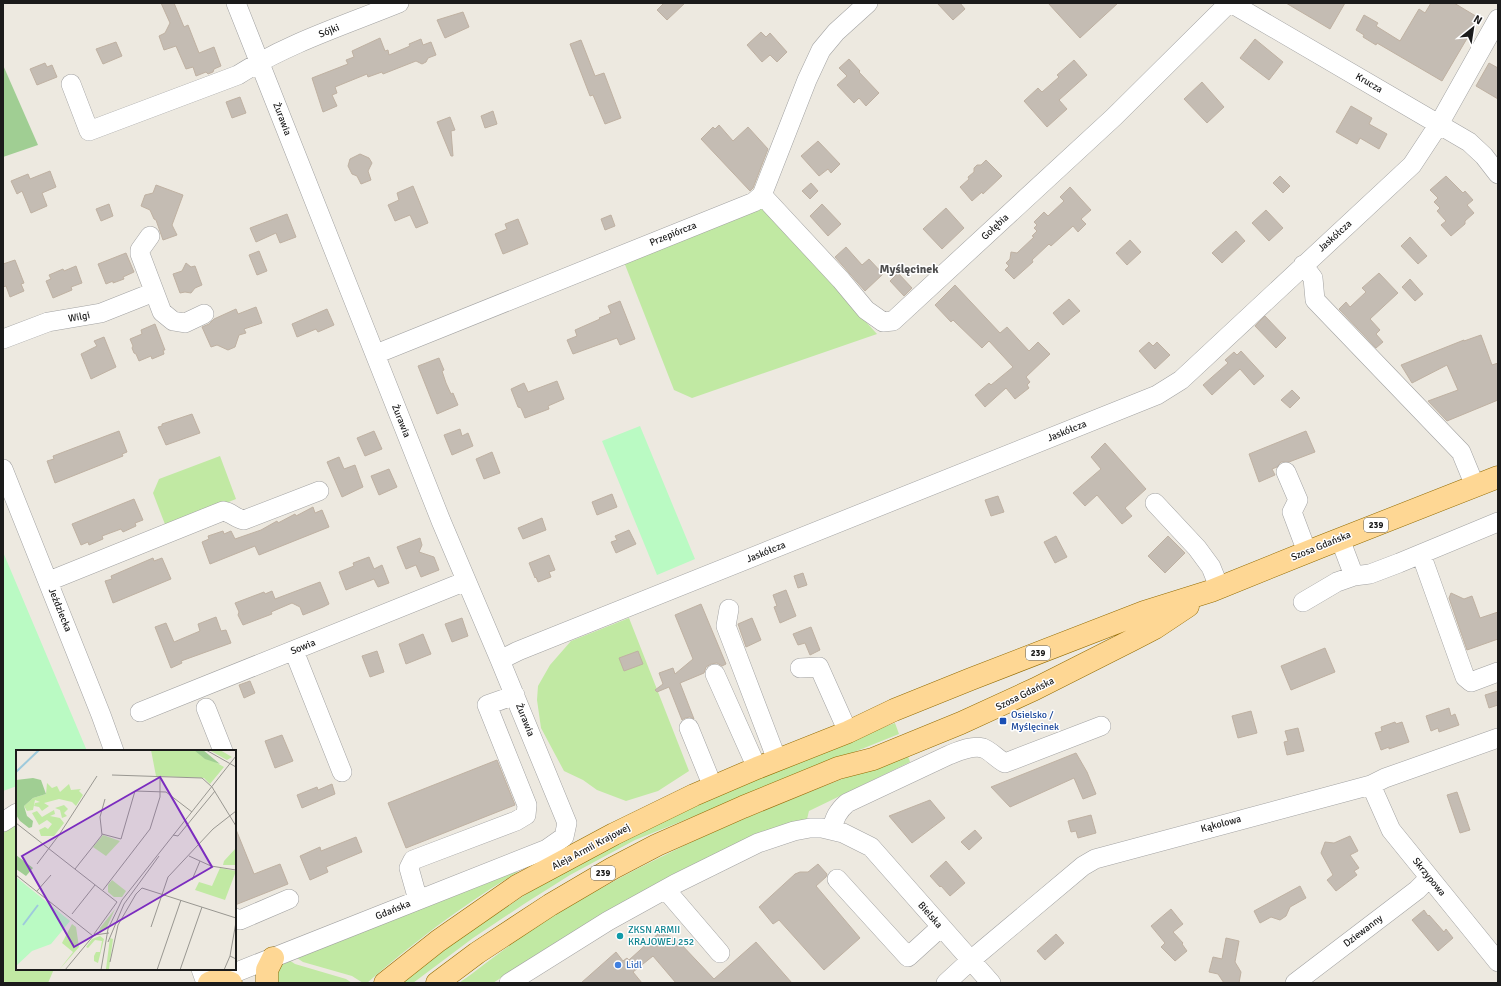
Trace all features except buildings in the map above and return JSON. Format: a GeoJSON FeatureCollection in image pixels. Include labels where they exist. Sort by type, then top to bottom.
{"type":"FeatureCollection","features":[{"type":"Feature","properties":{"kind":"main road","name":"Szosa Gdańska"},"geometry":{"type":"LineString","coordinates":[[816,744],[848,732],[894,710],[1144,612],[1215,589],[1498,477]]}},
{"type":"Feature","properties":{"kind":"main road","name":"Szosa Gdańska"},"geometry":{"type":"LineString","coordinates":[[437,983],[513,928],[581,886],[657,845],[829,772],[873,758],[991,710],[1132,640],[1154,628],[1215,589]]}},
{"type":"Feature","properties":{"kind":"main road","name":"Aleja Armii Krajowej"},"geometry":{"type":"LineString","coordinates":[[385,983],[438,941],[517,886],[614,834],[713,787],[816,744]]}},
{"type":"Feature","properties":{"kind":"main road"},"geometry":{"type":"LineString","coordinates":[[267,983],[266,970],[273,958]]}},
{"type":"Feature","properties":{"kind":"street","name":"Żurawia"},"geometry":{"type":"LineString","coordinates":[[236,3],[260,61],[317,210],[466,581],[515,695],[567,823],[564,837]]}},
{"type":"Feature","properties":{"kind":"street","name":"Sójki"},"geometry":{"type":"LineString","coordinates":[[71,84],[89,131],[238,74],[260,61],[296,44],[399,3]]}},
{"type":"Feature","properties":{"kind":"street"},"geometry":{"type":"LineString","coordinates":[[762,195],[806,80],[821,50],[836,32],[868,3]]}},
{"type":"Feature","properties":{"kind":"street","name":"Gołębia"},"geometry":{"type":"LineString","coordinates":[[762,195],[841,280],[866,310],[883,322],[893,321],[1114,117],[1230,3]]}},
{"type":"Feature","properties":{"kind":"street","name":"Krucza"},"geometry":{"type":"LineString","coordinates":[[1230,3],[1469,142],[1484,156],[1498,174]]}},
{"type":"Feature","properties":{"kind":"street","name":"Jaskółcza"},"geometry":{"type":"LineString","coordinates":[[500,660],[518,651],[1157,395],[1181,380],[1412,165],[1439,124],[1498,19]]}},
{"type":"Feature","properties":{"kind":"street","name":"Przepiórcza"},"geometry":{"type":"LineString","coordinates":[[376,354],[754,202],[762,195]]}},
{"type":"Feature","properties":{"kind":"street"},"geometry":{"type":"LineString","coordinates":[[150,236],[140,250],[140,254],[162,312],[173,321],[185,323],[204,314]]}},
{"type":"Feature","properties":{"kind":"street"},"geometry":{"type":"LineString","coordinates":[[1303,265],[1313,278],[1315,300],[1461,452],[1475,486]]}},
{"type":"Feature","properties":{"kind":"street","name":"Wilgi"},"geometry":{"type":"LineString","coordinates":[[3,339],[48,322],[100,313],[154,292]]}},
{"type":"Feature","properties":{"kind":"street","name":"Jeździecka"},"geometry":{"type":"LineString","coordinates":[[3,469],[114,750]]}},
{"type":"Feature","properties":{"kind":"street"},"geometry":{"type":"LineString","coordinates":[[1286,472],[1298,500],[1292,512],[1306,552]]}},
{"type":"Feature","properties":{"kind":"street"},"geometry":{"type":"LineString","coordinates":[[48,581],[222,511],[229,512],[239,519],[244,520],[319,491]]}},
{"type":"Feature","properties":{"kind":"street"},"geometry":{"type":"LineString","coordinates":[[1155,504],[1197,548],[1211,567],[1215,589]]}},
{"type":"Feature","properties":{"kind":"street"},"geometry":{"type":"LineString","coordinates":[[1304,602],[1337,582],[1354,576],[1370,574],[1498,522]]}},
{"type":"Feature","properties":{"kind":"street"},"geometry":{"type":"LineString","coordinates":[[1340,539],[1354,576]]}},
{"type":"Feature","properties":{"kind":"street"},"geometry":{"type":"LineString","coordinates":[[1421,554],[1465,677],[1471,682],[1498,672]]}},
{"type":"Feature","properties":{"kind":"street","name":"Sowia"},"geometry":{"type":"LineString","coordinates":[[140,712],[466,581]]}},
{"type":"Feature","properties":{"kind":"street"},"geometry":{"type":"LineString","coordinates":[[729,609],[726,626],[777,760]]}},
{"type":"Feature","properties":{"kind":"street"},"geometry":{"type":"LineString","coordinates":[[294,651],[342,772]]}},
{"type":"Feature","properties":{"kind":"street"},"geometry":{"type":"LineString","coordinates":[[800,668],[818,667],[848,732]]}},
{"type":"Feature","properties":{"kind":"street"},"geometry":{"type":"LineString","coordinates":[[715,674],[757,768]]}},
{"type":"Feature","properties":{"kind":"street"},"geometry":{"type":"LineString","coordinates":[[418,900],[409,868],[413,860],[516,821],[526,815],[527,805],[487,705],[515,695]]}},
{"type":"Feature","properties":{"kind":"street"},"geometry":{"type":"LineString","coordinates":[[206,708],[223,750]]}},
{"type":"Feature","properties":{"kind":"street"},"geometry":{"type":"LineString","coordinates":[[509,983],[608,921],[758,843],[781,834],[810,828],[832,830],[834,820],[839,810],[847,803],[949,755],[964,749],[974,747],[983,748],[1005,763],[1101,726]]}},
{"type":"Feature","properties":{"kind":"street"},"geometry":{"type":"LineString","coordinates":[[689,728],[713,787]]}},
{"type":"Feature","properties":{"kind":"street","name":"Kąkolowa"},"geometry":{"type":"LineString","coordinates":[[946,983],[971,960],[1083,866],[1095,859],[1371,785],[1385,778],[1498,738]]}},
{"type":"Feature","properties":{"kind":"street","name":"Skrzypowa"},"geometry":{"type":"LineString","coordinates":[[1371,785],[1391,830],[1498,962]]}},
{"type":"Feature","properties":{"kind":"street"},"geometry":{"type":"LineString","coordinates":[[3,822],[16,815]]}},
{"type":"Feature","properties":{"kind":"street","name":"Bielska"},"geometry":{"type":"LineString","coordinates":[[832,830],[843,833],[870,847],[991,983]]}},
{"type":"Feature","properties":{"kind":"street","name":"Gdańska"},"geometry":{"type":"LineString","coordinates":[[213,979],[273,958],[547,849],[564,837]]}},
{"type":"Feature","properties":{"kind":"street"},"geometry":{"type":"LineString","coordinates":[[837,878],[908,957],[941,927]]}},
{"type":"Feature","properties":{"kind":"street","name":"Dziewanny"},"geometry":{"type":"LineString","coordinates":[[1295,983],[1417,890],[1429,878]]}},
{"type":"Feature","properties":{"kind":"street"},"geometry":{"type":"LineString","coordinates":[[666,890],[720,953]]}},
{"type":"Feature","properties":{"kind":"street"},"geometry":{"type":"LineString","coordinates":[[236,918],[240,920],[289,899]]}},
{"type":"Feature","properties":{"kind":"green space"},"geometry":{"type":"Polygon","coordinates":[[[3,65],[38,145],[3,157],[3,65]]]}},
{"type":"Feature","properties":{"kind":"green space"},"geometry":{"type":"Polygon","coordinates":[[[762,207],[877,334],[692,398],[674,390],[624,262],[762,207]]]}},
{"type":"Feature","properties":{"kind":"green space"},"geometry":{"type":"Polygon","coordinates":[[[640,426],[695,559],[657,575],[602,441],[640,426]]]}},
{"type":"Feature","properties":{"kind":"green space"},"geometry":{"type":"Polygon","coordinates":[[[220,456],[236,499],[166,527],[153,493],[159,479],[220,456]]]}},
{"type":"Feature","properties":{"kind":"green space"},"geometry":{"type":"Polygon","coordinates":[[[3,552],[87,750],[16,750],[16,786],[3,791],[3,552]]]}},
{"type":"Feature","properties":{"kind":"green space"},"geometry":{"type":"Polygon","coordinates":[[[629,618],[689,771],[658,791],[626,801],[597,790],[583,780],[564,771],[541,728],[537,700],[538,686],[550,665],[571,641],[629,618]]]}},
{"type":"Feature","properties":{"kind":"green space"},"geometry":{"type":"Polygon","coordinates":[[[895,723],[899,734],[635,840],[570,875],[524,904],[473,938],[413,983],[402,983],[459,939],[549,879],[652,824],[850,740],[895,723]]]}},
{"type":"Feature","properties":{"kind":"green space"},"geometry":{"type":"Polygon","coordinates":[[[907,753],[910,762],[809,811],[806,823],[610,913],[545,949],[493,983],[459,983],[539,925],[641,867],[689,843],[751,816],[907,753]]]}},
{"type":"Feature","properties":{"kind":"green space"},"geometry":{"type":"Polygon","coordinates":[[[16,825],[16,970],[54,970],[48,983],[3,983],[3,832],[16,825]]]}},
{"type":"Feature","properties":{"kind":"green space"},"geometry":{"type":"Polygon","coordinates":[[[510,872],[518,872],[478,897],[440,924],[367,983],[363,983],[352,976],[303,962],[297,958],[510,872]]]}},
{"type":"Feature","properties":{"kind":"green space"},"geometry":{"type":"Polygon","coordinates":[[[289,960],[295,964],[346,979],[352,983],[278,983],[279,969],[289,960]]]}},
{"type":"Feature","properties":{"kind":"place","name":"Osielsko / Myślęcinek"},"geometry":{"type":"Point","coordinates":[1003,721]}},
{"type":"Feature","properties":{"kind":"place","name":"ZKSN ARMII KRAJOWEJ 252"},"geometry":{"type":"Point","coordinates":[620,936]}},
{"type":"Feature","properties":{"kind":"place","name":"Lidl"},"geometry":{"type":"Point","coordinates":[618,965]}},
{"type":"Feature","properties":{"kind":"district","name":"Myślęcinek"},"geometry":{"type":"Point","coordinates":[909,269]}}]}
